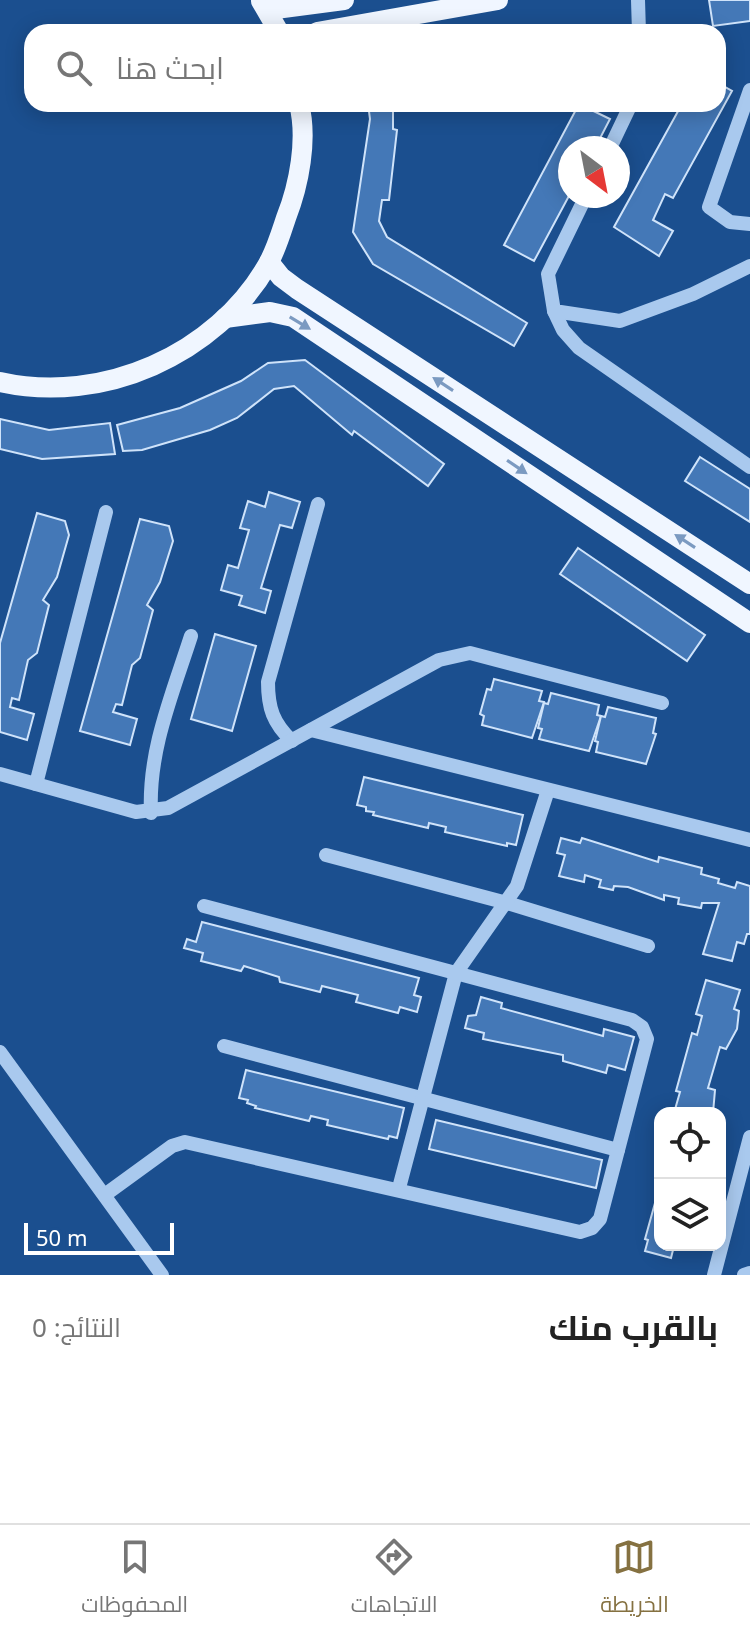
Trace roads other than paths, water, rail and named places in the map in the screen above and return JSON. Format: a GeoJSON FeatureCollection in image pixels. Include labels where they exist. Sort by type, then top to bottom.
{"type":"FeatureCollection","features":[{"type":"Feature","properties":{"kind":"main road"},"geometry":{"type":"LineString","coordinates":[[275,24],[264,5],[344,0]]}},
{"type":"Feature","properties":{"kind":"main road"},"geometry":{"type":"LineString","coordinates":[[362,24],[498,0]]}},
{"type":"Feature","properties":{"kind":"main road"},"geometry":{"type":"LineString","coordinates":[[0,382],[31,389],[101,384],[168,360],[225,318],[269,262],[297,192],[301,112]]}},
{"type":"Feature","properties":{"kind":"main road"},"geometry":{"type":"LineString","coordinates":[[269,262],[281,277],[297,289],[750,584]]}},
{"type":"Feature","properties":{"kind":"main road"},"geometry":{"type":"LineString","coordinates":[[225,318],[270,312],[293,317],[750,623]]}},
{"type":"Feature","properties":{"kind":"street"},"geometry":{"type":"LineString","coordinates":[[638,0],[639,24]]}},
{"type":"Feature","properties":{"kind":"street"},"geometry":{"type":"LineString","coordinates":[[750,90],[709,207],[730,222],[750,224]]}},
{"type":"Feature","properties":{"kind":"street"},"geometry":{"type":"LineString","coordinates":[[616,136],[627,112]]}},
{"type":"Feature","properties":{"kind":"street"},"geometry":{"type":"LineString","coordinates":[[580,208],[548,274],[554,311],[563,330],[579,348],[750,467]]}},
{"type":"Feature","properties":{"kind":"street"},"geometry":{"type":"LineString","coordinates":[[554,311],[620,321],[693,294],[750,266]]}},
{"type":"Feature","properties":{"kind":"street"},"geometry":{"type":"LineString","coordinates":[[292,741],[276,726],[268,704],[268,682],[318,504]]}},
{"type":"Feature","properties":{"kind":"street"},"geometry":{"type":"LineString","coordinates":[[36,784],[106,512]]}},
{"type":"Feature","properties":{"kind":"street"},"geometry":{"type":"LineString","coordinates":[[151,813],[149,778],[153,755],[191,636]]}},
{"type":"Feature","properties":{"kind":"street"},"geometry":{"type":"LineString","coordinates":[[0,774],[136,812],[151,813],[168,808],[439,660],[470,653],[662,703]]}},
{"type":"Feature","properties":{"kind":"street"},"geometry":{"type":"LineString","coordinates":[[311,730],[750,840]]}},
{"type":"Feature","properties":{"kind":"street"},"geometry":{"type":"LineString","coordinates":[[399,1188],[456,973],[517,886],[548,790]]}},
{"type":"Feature","properties":{"kind":"street"},"geometry":{"type":"LineString","coordinates":[[326,855],[507,903],[648,946]]}},
{"type":"Feature","properties":{"kind":"street"},"geometry":{"type":"LineString","coordinates":[[106,1194],[172,1146],[185,1142],[399,1188],[580,1232],[592,1228],[600,1219],[647,1039],[642,1027],[632,1020],[204,906]]}},
{"type":"Feature","properties":{"kind":"street"},"geometry":{"type":"LineString","coordinates":[[224,1046],[618,1150]]}},
{"type":"Feature","properties":{"kind":"street"},"geometry":{"type":"LineString","coordinates":[[0,1052],[162,1275]]}},
{"type":"Feature","properties":{"kind":"street"},"geometry":{"type":"LineString","coordinates":[[714,1275],[750,1137]]}}]}
